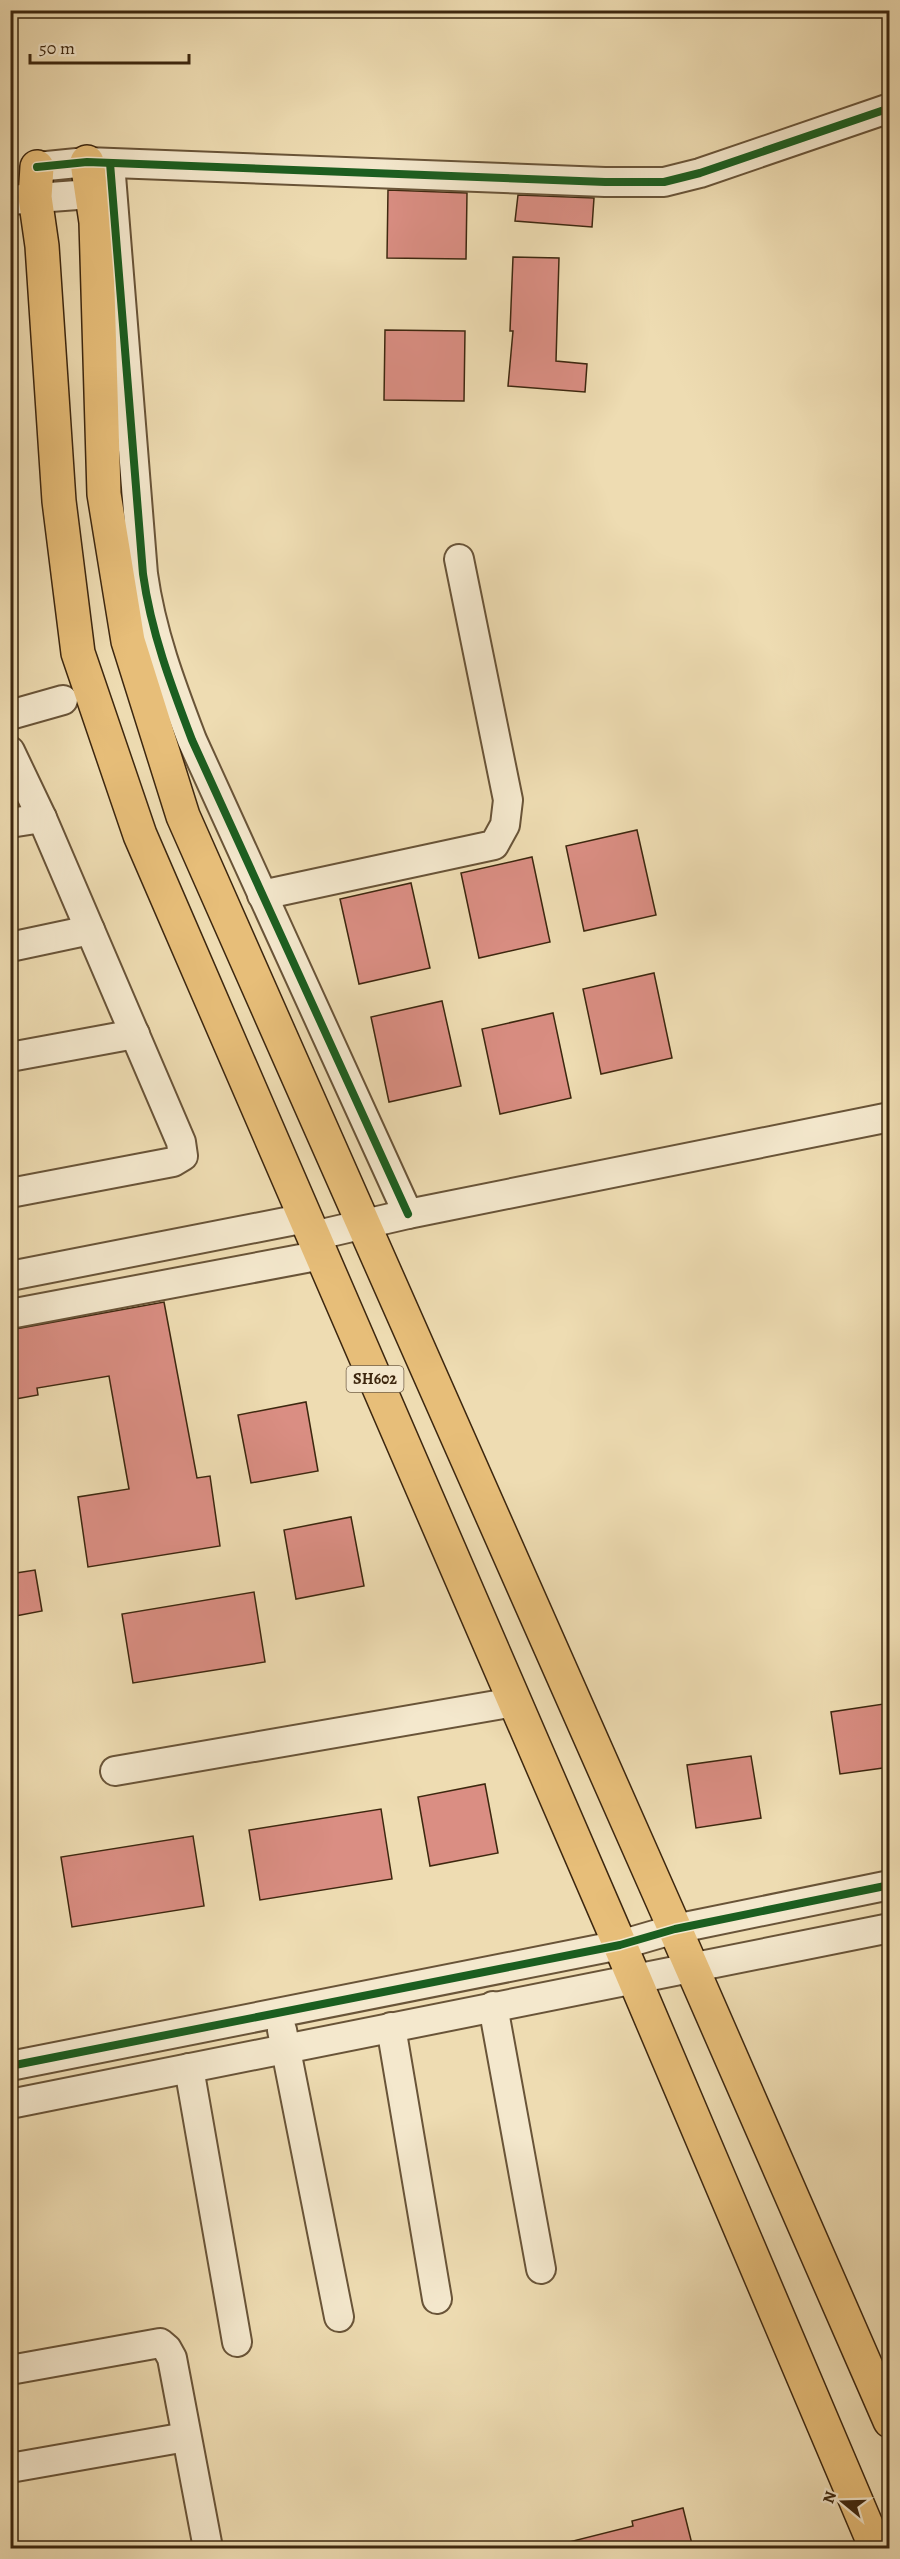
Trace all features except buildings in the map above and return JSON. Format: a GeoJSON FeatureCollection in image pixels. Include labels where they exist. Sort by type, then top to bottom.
{"type":"FeatureCollection","features":[{"type":"Feature","properties":{"kind":"main road","name":"SH602"},"geometry":{"type":"LineString","coordinates":[[99,163],[91,194],[96,222],[104,494],[128,641],[183,816],[890,2421]]}},
{"type":"Feature","properties":{"kind":"main road","name":"SH602"},"geometry":{"type":"LineString","coordinates":[[28,188],[42,246],[59,501],[78,653],[140,835],[620,1945],[876,2548]]}},
{"type":"Feature","properties":{"kind":"street"},"geometry":{"type":"LineString","coordinates":[[28,188],[99,163],[664,182],[700,173],[890,108]]}},
{"type":"Feature","properties":{"kind":"street"},"geometry":{"type":"LineString","coordinates":[[99,163],[148,612],[192,740],[408,1214]]}},
{"type":"Feature","properties":{"kind":"street"},"geometry":{"type":"LineString","coordinates":[[28,188],[91,194]]}},
{"type":"Feature","properties":{"kind":"street"},"geometry":{"type":"LineString","coordinates":[[262,895],[494,845],[505,825],[508,800],[459,559]]}},
{"type":"Feature","properties":{"kind":"street"},"geometry":{"type":"LineString","coordinates":[[10,715],[63,700]]}},
{"type":"Feature","properties":{"kind":"street"},"geometry":{"type":"LineString","coordinates":[[10,751],[42,818],[182,1142],[183,1156],[173,1162],[10,1193]]}},
{"type":"Feature","properties":{"kind":"street"},"geometry":{"type":"LineString","coordinates":[[10,823],[42,818]]}},
{"type":"Feature","properties":{"kind":"street"},"geometry":{"type":"LineString","coordinates":[[10,947],[90,930]]}},
{"type":"Feature","properties":{"kind":"street"},"geometry":{"type":"LineString","coordinates":[[10,1057],[135,1034]]}},
{"type":"Feature","properties":{"kind":"street"},"geometry":{"type":"LineString","coordinates":[[10,1314],[363,1223],[890,1117]]}},
{"type":"Feature","properties":{"kind":"street"},"geometry":{"type":"LineString","coordinates":[[10,1276],[314,1236]]}},
{"type":"Feature","properties":{"kind":"street"},"geometry":{"type":"LineString","coordinates":[[115,1772],[514,1702]]}},
{"type":"Feature","properties":{"kind":"street"},"geometry":{"type":"LineString","coordinates":[[10,2066],[620,1945],[675,1929],[890,1885]]}},
{"type":"Feature","properties":{"kind":"street"},"geometry":{"type":"LineString","coordinates":[[10,2104],[890,1928]]}},
{"type":"Feature","properties":{"kind":"street"},"geometry":{"type":"LineString","coordinates":[[493,2006],[541,2269]]}},
{"type":"Feature","properties":{"kind":"street"},"geometry":{"type":"LineString","coordinates":[[278,2013],[339,2317]]}},
{"type":"Feature","properties":{"kind":"street"},"geometry":{"type":"LineString","coordinates":[[391,2027],[437,2299]]}},
{"type":"Feature","properties":{"kind":"street"},"geometry":{"type":"LineString","coordinates":[[189,2068],[237,2342]]}},
{"type":"Feature","properties":{"kind":"street"},"geometry":{"type":"LineString","coordinates":[[10,2370],[159,2343],[167,2349],[172,2358],[208,2548]]}},
{"type":"Feature","properties":{"kind":"street"},"geometry":{"type":"LineString","coordinates":[[10,2468],[186,2437]]}},
{"type":"Feature","properties":{"kind":"cycle path"},"geometry":{"type":"LineString","coordinates":[[37,167],[87,162],[605,182],[664,182],[700,173],[890,108]]}},
{"type":"Feature","properties":{"kind":"cycle path"},"geometry":{"type":"LineString","coordinates":[[110,163],[143,574],[156,638],[192,740],[408,1214]]}},
{"type":"Feature","properties":{"kind":"cycle path"},"geometry":{"type":"LineString","coordinates":[[10,2066],[620,1945],[675,1929],[890,1885]]}}]}
